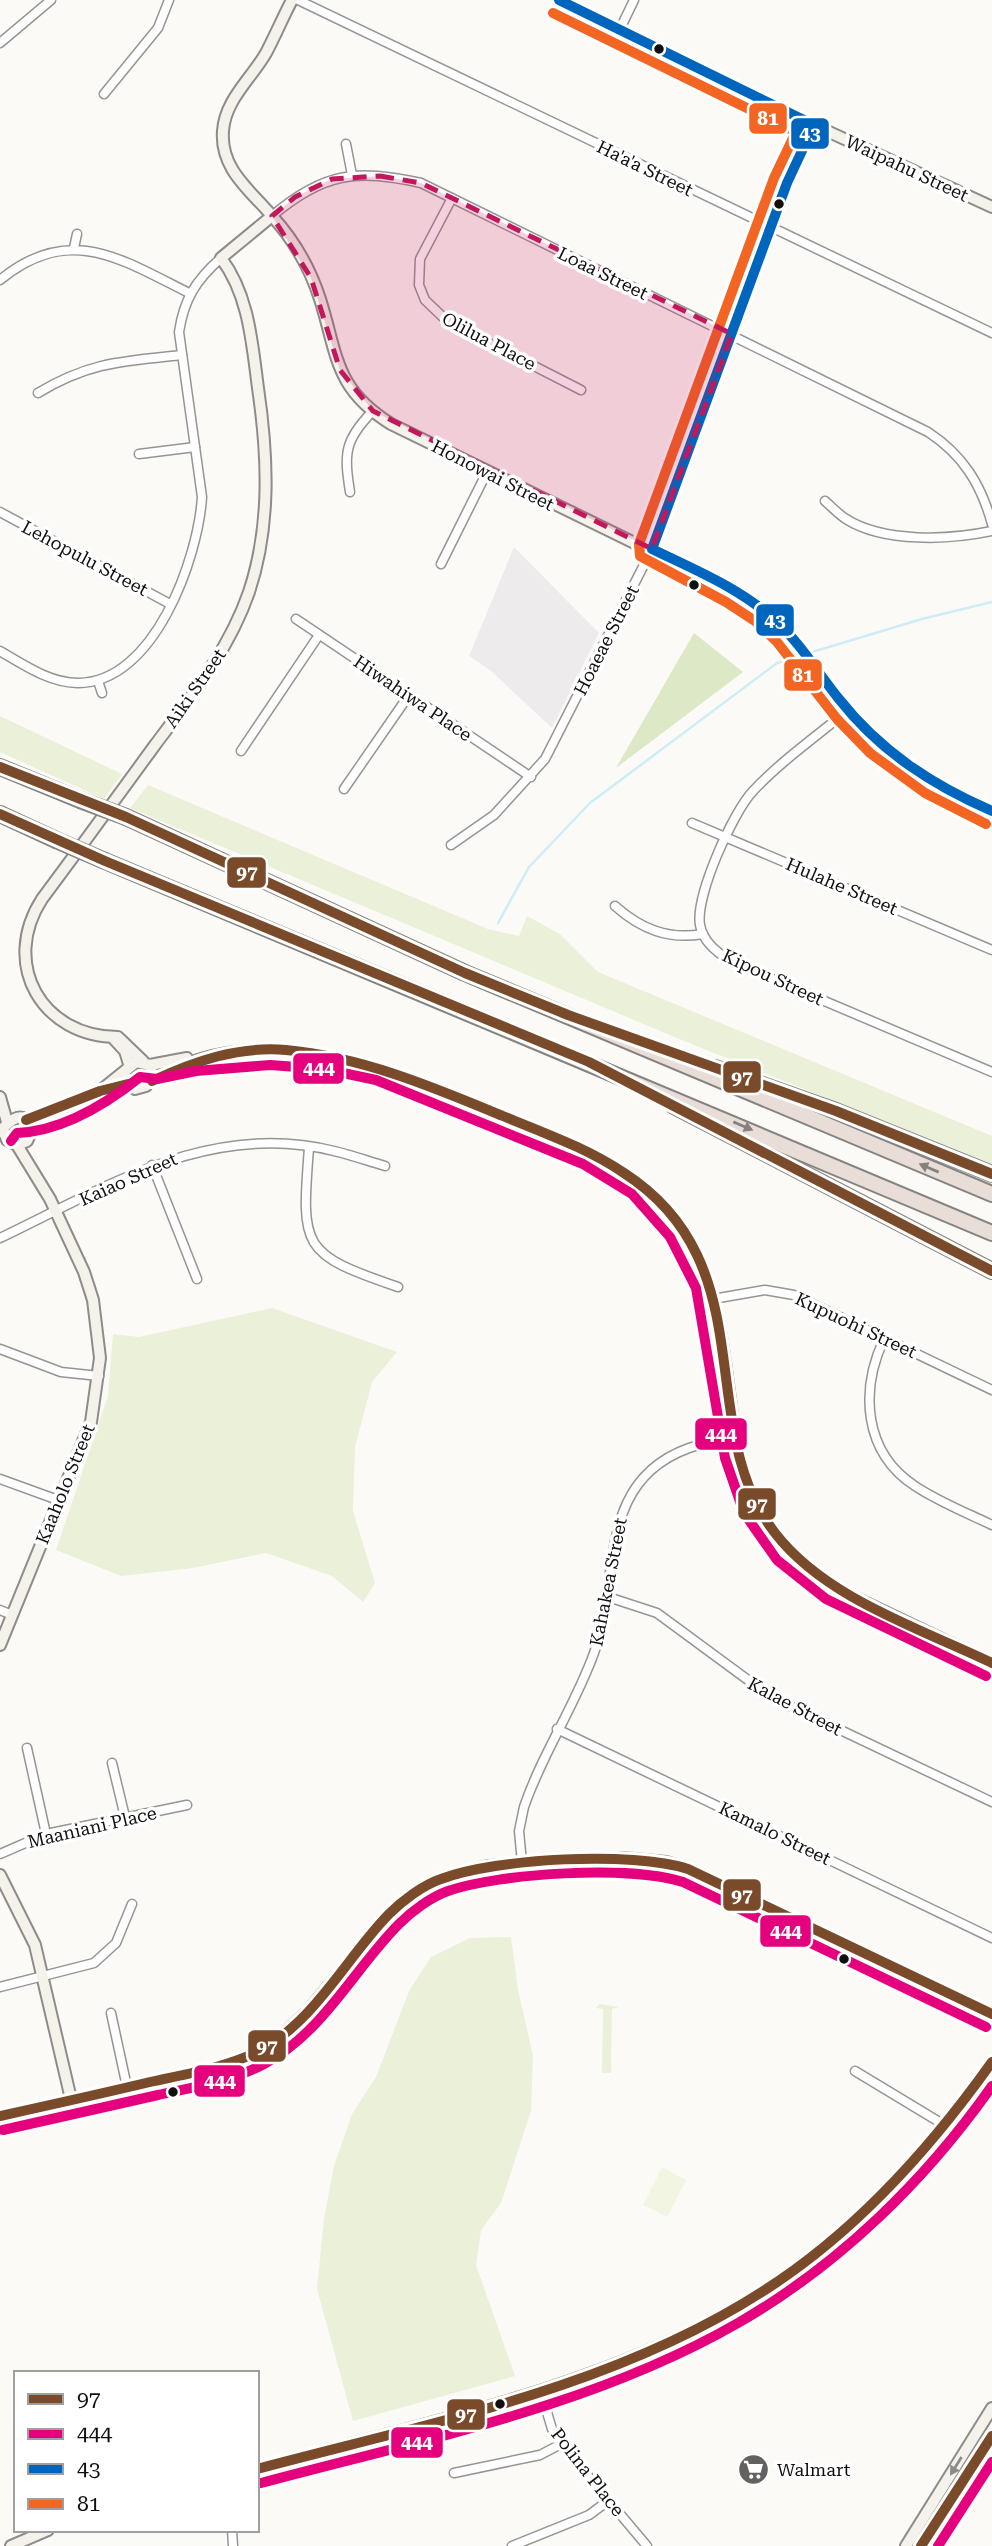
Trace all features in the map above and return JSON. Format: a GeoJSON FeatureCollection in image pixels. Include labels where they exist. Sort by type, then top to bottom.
{"type":"FeatureCollection","features":[{"type":"Feature","properties":{"kind":"highway"},"geometry":{"type":"LineString","coordinates":[[0,766],[126,817],[465,973],[992,1194]]}},
{"type":"Feature","properties":{"kind":"highway"},"geometry":{"type":"LineString","coordinates":[[0,814],[105,861],[992,1233]]}},
{"type":"Feature","properties":{"kind":"highway"},"geometry":{"type":"LineString","coordinates":[[568,1015],[836,1111],[992,1174]]}},
{"type":"Feature","properties":{"kind":"highway"},"geometry":{"type":"LineString","coordinates":[[589,1062],[992,1271]]}},
{"type":"Feature","properties":{"kind":"street"},"geometry":{"type":"LineString","coordinates":[[0,43],[51,0]]}},
{"type":"Feature","properties":{"kind":"street"},"geometry":{"type":"LineString","coordinates":[[104,94],[158,28],[169,0]]}},
{"type":"Feature","properties":{"kind":"street","name":"Honowai Street"},"geometry":{"type":"LineString","coordinates":[[292,0],[265,53],[232,101],[222,134],[231,170],[272,216],[302,257],[340,370],[358,397],[373,411],[487,472],[652,549],[745,597],[761,608],[793,640],[848,710],[877,740],[919,773],[956,795],[992,811]]}},
{"type":"Feature","properties":{"kind":"street","name":"Ha'a'a Street"},"geometry":{"type":"LineString","coordinates":[[298,0],[992,333]]}},
{"type":"Feature","properties":{"kind":"street","name":"Waipahu Street"},"geometry":{"type":"LineString","coordinates":[[559,0],[814,125],[992,207]]}},
{"type":"Feature","properties":{"kind":"street"},"geometry":{"type":"LineString","coordinates":[[620,29],[634,0]]}},
{"type":"Feature","properties":{"kind":"street","name":"Hoaeae Street"},"geometry":{"type":"LineString","coordinates":[[451,845],[494,815],[531,777],[557,739],[652,549],[771,229],[814,125]]}},
{"type":"Feature","properties":{"kind":"street"},"geometry":{"type":"LineString","coordinates":[[346,144],[352,176]]}},
{"type":"Feature","properties":{"kind":"street","name":"Loaa Street"},"geometry":{"type":"LineString","coordinates":[[98,681],[117,672],[147,646],[190,562],[200,524],[202,497],[179,332],[189,293],[221,258],[316,184],[352,176],[421,183],[732,334],[941,440],[966,465],[977,482],[992,524]]}},
{"type":"Feature","properties":{"kind":"street","name":"Olilua Place"},"geometry":{"type":"LineString","coordinates":[[452,198],[421,259],[419,285],[425,300],[447,322],[581,390]]}},
{"type":"Feature","properties":{"kind":"street"},"geometry":{"type":"LineString","coordinates":[[74,248],[77,234]]}},
{"type":"Feature","properties":{"kind":"street"},"geometry":{"type":"LineString","coordinates":[[0,280],[30,259],[74,248],[122,259],[189,293]]}},
{"type":"Feature","properties":{"kind":"street","name":"Aiki Street"},"geometry":{"type":"LineString","coordinates":[[146,1063],[127,1042],[79,1032],[46,1008],[27,970],[25,939],[29,923],[42,899],[206,677],[236,625],[249,592],[262,536],[267,454],[248,321],[237,285],[221,258]]}},
{"type":"Feature","properties":{"kind":"street"},"geometry":{"type":"LineString","coordinates":[[38,393],[70,373],[93,367],[182,355]]}},
{"type":"Feature","properties":{"kind":"street"},"geometry":{"type":"LineString","coordinates":[[350,492],[346,451],[351,437],[373,411]]}},
{"type":"Feature","properties":{"kind":"street"},"geometry":{"type":"LineString","coordinates":[[139,454],[195,447]]}},
{"type":"Feature","properties":{"kind":"street"},"geometry":{"type":"LineString","coordinates":[[441,564],[487,472]]}},
{"type":"Feature","properties":{"kind":"street"},"geometry":{"type":"LineString","coordinates":[[825,501],[847,520],[909,537],[962,538],[992,531]]}},
{"type":"Feature","properties":{"kind":"street","name":"Lehopulu Street"},"geometry":{"type":"LineString","coordinates":[[0,512],[170,604]]}},
{"type":"Feature","properties":{"kind":"street","name":"Hiwahiwa Place"},"geometry":{"type":"LineString","coordinates":[[296,619],[531,777]]}},
{"type":"Feature","properties":{"kind":"street"},"geometry":{"type":"LineString","coordinates":[[241,751],[319,635]]}},
{"type":"Feature","properties":{"kind":"street"},"geometry":{"type":"LineString","coordinates":[[0,651],[56,679],[77,683],[98,681],[102,693]]}},
{"type":"Feature","properties":{"kind":"street"},"geometry":{"type":"LineString","coordinates":[[344,789],[409,695]]}},
{"type":"Feature","properties":{"kind":"street"},"geometry":{"type":"LineString","coordinates":[[615,906],[632,921],[665,935],[680,937],[703,934],[700,923],[702,901],[737,814],[752,792],[848,710]]}},
{"type":"Feature","properties":{"kind":"street","name":"Hulahe Street"},"geometry":{"type":"LineString","coordinates":[[691,823],[992,950]]}},
{"type":"Feature","properties":{"kind":"street","name":"Kipou Street"},"geometry":{"type":"LineString","coordinates":[[703,934],[718,953],[730,961],[992,1072]]}},
{"type":"Feature","properties":{"kind":"street"},"geometry":{"type":"LineString","coordinates":[[113,1037],[125,1051],[128,1084]]}},
{"type":"Feature","properties":{"kind":"street"},"geometry":{"type":"LineString","coordinates":[[100,1091],[127,1068],[146,1063],[270,1051],[326,1055],[380,1067],[589,1151],[641,1183],[663,1204],[698,1255],[713,1299],[735,1438],[745,1480],[756,1506],[782,1545],[809,1572],[832,1587],[992,1663]]}},
{"type":"Feature","properties":{"kind":"street"},"geometry":{"type":"LineString","coordinates":[[14,1132],[60,1106],[67,1106],[100,1091],[128,1084],[138,1089],[200,1058]]}},
{"type":"Feature","properties":{"kind":"street"},"geometry":{"type":"LineString","coordinates":[[146,1063],[152,1081]]}},
{"type":"Feature","properties":{"kind":"street","name":"Kaaholo Street"},"geometry":{"type":"LineString","coordinates":[[0,1098],[14,1132],[50,1199],[84,1272],[93,1300],[100,1348],[99,1376],[91,1422],[0,1645]]}},
{"type":"Feature","properties":{"kind":"street","name":"Kaiao Street"},"geometry":{"type":"LineString","coordinates":[[0,1238],[152,1165],[190,1152],[229,1145],[269,1143],[332,1150],[385,1166]]}},
{"type":"Feature","properties":{"kind":"street"},"geometry":{"type":"LineString","coordinates":[[309,1148],[304,1214],[313,1241],[324,1256],[340,1266],[398,1287]]}},
{"type":"Feature","properties":{"kind":"street"},"geometry":{"type":"LineString","coordinates":[[152,1165],[197,1279]]}},
{"type":"Feature","properties":{"kind":"street","name":"Kupuohi Street"},"geometry":{"type":"LineString","coordinates":[[713,1299],[750,1291],[779,1291],[808,1301],[992,1390]]}},
{"type":"Feature","properties":{"kind":"street"},"geometry":{"type":"LineString","coordinates":[[884,1339],[870,1374],[870,1420],[890,1463],[926,1493],[992,1525]]}},
{"type":"Feature","properties":{"kind":"street"},"geometry":{"type":"LineString","coordinates":[[0,1349],[61,1372],[99,1376]]}},
{"type":"Feature","properties":{"kind":"street","name":"Kahakea Street"},"geometry":{"type":"LineString","coordinates":[[522,1863],[519,1831],[524,1807],[594,1652],[608,1597],[614,1534],[626,1502],[653,1469],[675,1454],[691,1447],[735,1438]]}},
{"type":"Feature","properties":{"kind":"street"},"geometry":{"type":"LineString","coordinates":[[0,1479],[58,1500]]}},
{"type":"Feature","properties":{"kind":"street","name":"Kalae Street"},"geometry":{"type":"LineString","coordinates":[[608,1597],[657,1613],[771,1697],[992,1802]]}},
{"type":"Feature","properties":{"kind":"street"},"geometry":{"type":"LineString","coordinates":[[0,1610],[12,1615]]}},
{"type":"Feature","properties":{"kind":"street","name":"Kamalo Street"},"geometry":{"type":"LineString","coordinates":[[557,1729],[992,1937]]}},
{"type":"Feature","properties":{"kind":"street"},"geometry":{"type":"LineString","coordinates":[[27,1748],[46,1834]]}},
{"type":"Feature","properties":{"kind":"street"},"geometry":{"type":"LineString","coordinates":[[112,1763],[125,1817]]}},
{"type":"Feature","properties":{"kind":"street","name":"Maaniani Place"},"geometry":{"type":"LineString","coordinates":[[0,1854],[46,1834],[187,1805]]}},
{"type":"Feature","properties":{"kind":"street"},"geometry":{"type":"LineString","coordinates":[[0,2116],[215,2067],[257,2052],[294,2025],[375,1929],[410,1897],[440,1879],[462,1871],[522,1863],[623,1858],[688,1869],[992,2014]]}},
{"type":"Feature","properties":{"kind":"street"},"geometry":{"type":"LineString","coordinates":[[0,1875],[25,1921],[43,1977],[71,2099]]}},
{"type":"Feature","properties":{"kind":"street"},"geometry":{"type":"LineString","coordinates":[[0,1987],[85,1967],[102,1958],[121,1935],[132,1904]]}},
{"type":"Feature","properties":{"kind":"street"},"geometry":{"type":"LineString","coordinates":[[111,2013],[127,2087]]}},
{"type":"Feature","properties":{"kind":"street"},"geometry":{"type":"LineString","coordinates":[[259,2468],[541,2392],[625,2361],[730,2312],[836,2235],[926,2149],[992,2062]]}},
{"type":"Feature","properties":{"kind":"street"},"geometry":{"type":"LineString","coordinates":[[855,2071],[946,2126]]}},
{"type":"Feature","properties":{"kind":"street","name":"Polina Place"},"geometry":{"type":"LineString","coordinates":[[541,2392],[550,2422],[561,2444],[647,2546]]}},
{"type":"Feature","properties":{"kind":"street"},"geometry":{"type":"LineString","coordinates":[[906,2546],[992,2408]]}},
{"type":"Feature","properties":{"kind":"street"},"geometry":{"type":"LineString","coordinates":[[922,2546],[992,2436]]}},
{"type":"Feature","properties":{"kind":"street"},"geometry":{"type":"LineString","coordinates":[[454,2473],[540,2455],[561,2444]]}},
{"type":"Feature","properties":{"kind":"street"},"geometry":{"type":"LineString","coordinates":[[512,2546],[589,2515],[608,2501]]}},
{"type":"Feature","properties":{"kind":"street"},"geometry":{"type":"LineString","coordinates":[[11,2546],[43,2532]]}},
{"type":"Feature","properties":{"kind":"highlighted area"},"geometry":{"type":"Polygon","coordinates":[[[380,176],[421,183],[732,334],[652,549],[373,411],[340,370],[311,278],[272,216],[295,197],[332,179],[380,176]]]}},
{"type":"Feature","properties":{"kind":"shaded area"},"geometry":{"type":"Polygon","coordinates":[[[514,547],[599,633],[552,728],[491,671],[469,656],[514,547]]]}},
{"type":"Feature","properties":{"kind":"green space"},"geometry":{"type":"Polygon","coordinates":[[[694,633],[743,672],[616,768],[694,633]]]}},
{"type":"Feature","properties":{"kind":"green space"},"geometry":{"type":"Polygon","coordinates":[[[0,716],[122,774],[104,799],[0,752],[0,716]]]}},
{"type":"Feature","properties":{"kind":"green space"},"geometry":{"type":"Polygon","coordinates":[[[148,785],[488,929],[519,936],[527,916],[560,934],[598,972],[992,1136],[992,1164],[684,1041],[130,808],[148,785]]]}},
{"type":"Feature","properties":{"kind":"green space"},"geometry":{"type":"Polygon","coordinates":[[[272,1308],[397,1352],[372,1382],[355,1447],[353,1511],[375,1583],[363,1602],[332,1576],[266,1553],[193,1568],[121,1576],[56,1550],[108,1396],[113,1334],[139,1337],[272,1308]]]}},
{"type":"Feature","properties":{"kind":"green space"},"geometry":{"type":"Polygon","coordinates":[[[511,1937],[518,1990],[533,2055],[531,2111],[501,2203],[481,2230],[476,2265],[515,2376],[353,2421],[317,2289],[324,2218],[334,2166],[352,2114],[376,2077],[409,1991],[431,1957],[470,1938],[511,1937]]]}},
{"type":"Feature","properties":{"kind":"green space"},"geometry":{"type":"Polygon","coordinates":[[[599,2004],[619,2007],[612,2009],[611,2073],[602,2073],[603,2009],[596,2008],[599,2004]]]}},
{"type":"Feature","properties":{"kind":"green space"},"geometry":{"type":"Polygon","coordinates":[[[662,2167],[686,2180],[667,2217],[643,2205],[662,2167]]]}},
{"type":"Feature","properties":{"kind":"waterway"},"geometry":{"type":"LineString","coordinates":[[809,653],[922,619],[992,602]]}},
{"type":"Feature","properties":{"kind":"waterway"},"geometry":{"type":"LineString","coordinates":[[498,923],[529,867],[590,803],[777,663],[800,656]]}},
{"type":"Feature","properties":{"kind":"transit line","name":"43"},"geometry":{"type":"LineString","coordinates":[[559,0],[814,125],[787,183],[652,549],[717,580],[762,609],[793,639],[839,699],[872,735],[928,778],[992,811]]}},
{"type":"Feature","properties":{"kind":"transit line","name":"81"},"geometry":{"type":"LineString","coordinates":[[553,13],[796,132],[774,178],[639,544],[640,556],[726,602],[755,621],[777,642],[837,719],[870,753],[925,793],[986,824]]}},
{"type":"Feature","properties":{"kind":"transit line","name":"97"},"geometry":{"type":"LineString","coordinates":[[0,767],[126,817],[465,973],[568,1015],[836,1111],[992,1174]]}},
{"type":"Feature","properties":{"kind":"transit line","name":"97"},"geometry":{"type":"LineString","coordinates":[[0,814],[105,861],[589,1062],[992,1271]]}},
{"type":"Feature","properties":{"kind":"transit line","name":"97"},"geometry":{"type":"LineString","coordinates":[[152,1081],[201,1061],[251,1050],[286,1050],[342,1059],[424,1084],[550,1135],[610,1164],[635,1181],[657,1199],[675,1219],[697,1255],[710,1289],[718,1324],[734,1433],[743,1468],[756,1502],[775,1533],[796,1556],[846,1593],[904,1624],[992,1663]]}},
{"type":"Feature","properties":{"kind":"transit line","name":"444"},"geometry":{"type":"LineString","coordinates":[[11,1141],[17,1133],[51,1127],[83,1115],[140,1077],[157,1079],[196,1071],[270,1065],[324,1069],[376,1080],[583,1164],[632,1194],[670,1237],[696,1288],[725,1458],[744,1513],[777,1560],[826,1599],[986,1676]]}},
{"type":"Feature","properties":{"kind":"transit line","name":"97"},"geometry":{"type":"LineString","coordinates":[[26,1120],[100,1091],[128,1084]]}},
{"type":"Feature","properties":{"kind":"transit line","name":"97"},"geometry":{"type":"LineString","coordinates":[[0,2116],[205,2070],[257,2052],[296,2024],[328,1989],[373,1931],[413,1894],[434,1882],[465,1872],[529,1862],[565,1859],[634,1860],[688,1869],[992,2014]]}},
{"type":"Feature","properties":{"kind":"transit line","name":"444"},"geometry":{"type":"LineString","coordinates":[[3,2130],[213,2083],[264,2064],[285,2051],[321,2018],[383,1942],[404,1919],[422,1905],[448,1891],[531,1876],[565,1873],[631,1874],[683,1882],[986,2027]]}},
{"type":"Feature","properties":{"kind":"transit line","name":"97"},"geometry":{"type":"LineString","coordinates":[[259,2468],[519,2399],[646,2353],[707,2324],[798,2267],[860,2215],[917,2157],[992,2062]]}},
{"type":"Feature","properties":{"kind":"transit line","name":"444"},"geometry":{"type":"LineString","coordinates":[[261,2483],[444,2436],[565,2399],[682,2352],[738,2323],[811,2275],[878,2218],[938,2155],[992,2086]]}},
{"type":"Feature","properties":{"kind":"transit line","name":"97"},"geometry":{"type":"LineString","coordinates":[[921,2546],[992,2436]]}},
{"type":"Feature","properties":{"kind":"transit line","name":"444"},"geometry":{"type":"LineString","coordinates":[[938,2546],[992,2462]]}},
{"type":"Feature","properties":{"kind":"place","name":"Walmart"},"geometry":{"type":"Point","coordinates":[754,2469]}}]}
